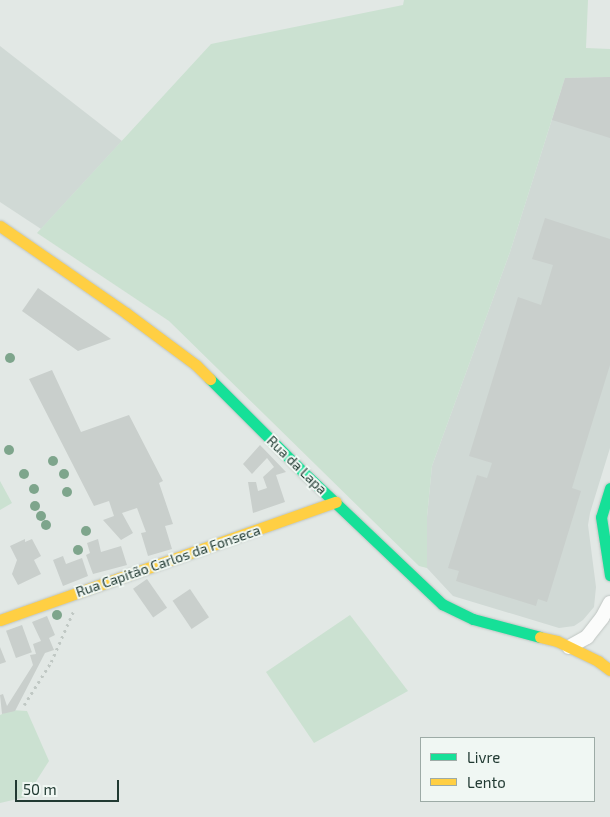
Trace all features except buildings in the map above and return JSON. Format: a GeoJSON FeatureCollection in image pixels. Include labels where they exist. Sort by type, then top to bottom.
{"type":"FeatureCollection","features":[{"type":"Feature","properties":{"kind":"main road","name":"Rua da Lapa"},"geometry":{"type":"LineString","coordinates":[[0,226],[126,313],[196,365],[442,604],[473,619],[558,641],[598,660],[610,670]]}},
{"type":"Feature","properties":{"kind":"main road"},"geometry":{"type":"LineString","coordinates":[[610,488],[601,517],[610,575]]}},
{"type":"Feature","properties":{"kind":"main road","name":"Rua Capitão Carlos da Fonseca"},"geometry":{"type":"LineString","coordinates":[[0,620],[336,502]]}},
{"type":"Feature","properties":{"kind":"street"},"geometry":{"type":"LineString","coordinates":[[569,647],[587,636],[602,618],[610,604]]}},
{"type":"Feature","properties":{"kind":"path"},"geometry":{"type":"LineString","coordinates":[[24,705],[51,662],[77,602],[75,594]]}},
{"type":"Feature","properties":{"kind":"shaded area"},"geometry":{"type":"Polygon","coordinates":[[[0,46],[122,141],[41,229],[0,202],[0,46]]]}},
{"type":"Feature","properties":{"kind":"shaded area"},"geometry":{"type":"Polygon","coordinates":[[[610,77],[610,448],[588,525],[596,587],[594,607],[583,620],[574,626],[559,628],[453,596],[427,568],[427,517],[432,466],[510,252],[565,78],[610,77]]]}},
{"type":"Feature","properties":{"kind":"green space"},"geometry":{"type":"Polygon","coordinates":[[[404,0],[588,0],[586,48],[610,49],[610,77],[565,78],[510,252],[432,466],[427,517],[427,568],[419,566],[169,321],[37,233],[211,44],[403,5],[404,0]]]}},
{"type":"Feature","properties":{"kind":"green space"},"geometry":{"type":"Polygon","coordinates":[[[0,481],[12,503],[0,510],[0,481]]]}},
{"type":"Feature","properties":{"kind":"green space"},"geometry":{"type":"Polygon","coordinates":[[[350,615],[408,691],[314,743],[266,672],[350,615]]]}},
{"type":"Feature","properties":{"kind":"green space"},"geometry":{"type":"Polygon","coordinates":[[[11,710],[27,711],[49,761],[26,797],[0,803],[0,715],[11,710]]]}},
{"type":"Feature","properties":{"kind":"traffic: fast"},"geometry":{"type":"LineString","coordinates":[[210,379],[303,472],[442,604],[473,619],[540,637]]}},
{"type":"Feature","properties":{"kind":"traffic: fast"},"geometry":{"type":"LineString","coordinates":[[610,488],[601,517],[610,575]]}},
{"type":"Feature","properties":{"kind":"traffic: slow"},"geometry":{"type":"LineString","coordinates":[[0,226],[126,313],[196,365],[210,379]]}},
{"type":"Feature","properties":{"kind":"traffic: slow"},"geometry":{"type":"LineString","coordinates":[[0,620],[336,502]]}},
{"type":"Feature","properties":{"kind":"traffic: slow"},"geometry":{"type":"LineString","coordinates":[[540,637],[557,641],[598,661],[610,670]]}}]}
